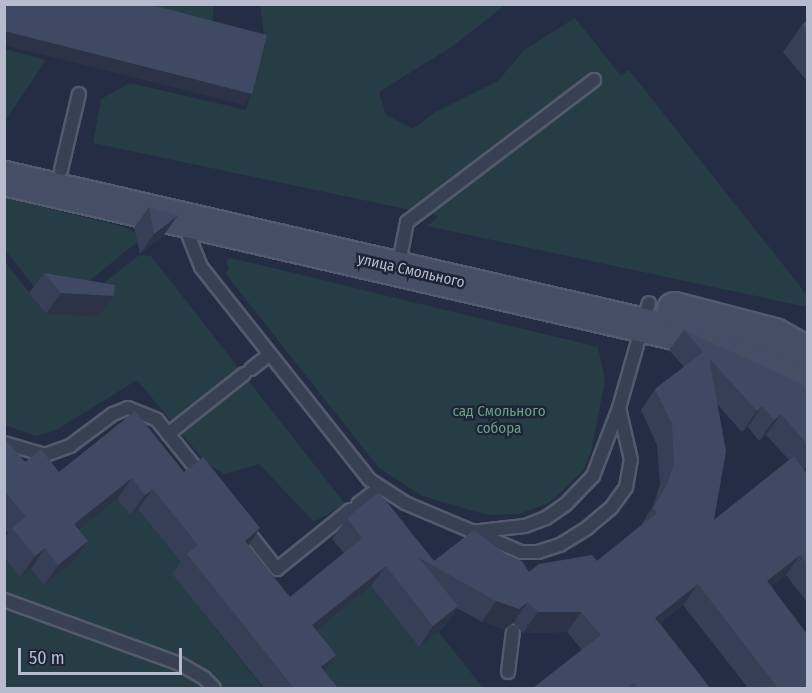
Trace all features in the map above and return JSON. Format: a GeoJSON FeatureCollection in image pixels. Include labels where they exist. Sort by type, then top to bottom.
{"type":"FeatureCollection","features":[{"type":"Feature","properties":{"kind":"street","name":"улица Смольного"},"geometry":{"type":"LineString","coordinates":[[4,157],[400,258],[647,314],[741,324],[774,335],[807,354]]}},
{"type":"Feature","properties":{"kind":"street","name":"улица Смольного"},"geometry":{"type":"LineString","coordinates":[[4,178],[181,217],[400,258]]}},
{"type":"Feature","properties":{"kind":"street","name":"улица Смольного"},"geometry":{"type":"LineString","coordinates":[[647,314],[740,349],[790,371],[807,387]]}},
{"type":"Feature","properties":{"kind":"lane"},"geometry":{"type":"LineString","coordinates":[[400,258],[407,222],[594,80]]}},
{"type":"Feature","properties":{"kind":"lane"},"geometry":{"type":"LineString","coordinates":[[61,170],[79,94]]}},
{"type":"Feature","properties":{"kind":"lane"},"geometry":{"type":"LineString","coordinates":[[181,217],[201,267],[379,488],[469,532],[521,552],[538,552],[560,545],[587,528],[611,508],[626,487],[631,460],[619,408]]}},
{"type":"Feature","properties":{"kind":"lane"},"geometry":{"type":"LineString","coordinates":[[469,532],[525,526],[546,518],[566,504],[593,476],[619,408],[647,314]]}},
{"type":"Feature","properties":{"kind":"lane"},"geometry":{"type":"LineString","coordinates":[[168,434],[270,354]]}},
{"type":"Feature","properties":{"kind":"lane"},"geometry":{"type":"LineString","coordinates":[[4,442],[45,455],[70,446],[113,414],[128,408],[146,412],[168,434],[214,490]]}},
{"type":"Feature","properties":{"kind":"lane"},"geometry":{"type":"LineString","coordinates":[[235,516],[277,568],[379,488]]}},
{"type":"Feature","properties":{"kind":"lane"},"geometry":{"type":"LineString","coordinates":[[518,570],[521,552]]}},
{"type":"Feature","properties":{"kind":"lane"},"geometry":{"type":"LineString","coordinates":[[4,600],[180,664],[204,678],[214,688]]}},
{"type":"Feature","properties":{"kind":"lane"},"geometry":{"type":"LineString","coordinates":[[508,672],[513,631]]}},
{"type":"Feature","properties":{"kind":"green space"},"geometry":{"type":"Polygon","coordinates":[[[145,5],[214,5],[212,25],[145,5]]]}},
{"type":"Feature","properties":{"kind":"green space"},"geometry":{"type":"Polygon","coordinates":[[[260,5],[505,5],[453,46],[379,92],[386,115],[413,129],[435,112],[498,81],[524,50],[575,18],[621,76],[629,70],[807,295],[807,307],[427,226],[439,216],[93,143],[101,99],[130,83],[246,110],[265,44],[260,5]]]}},
{"type":"Feature","properties":{"kind":"green space"},"geometry":{"type":"Polygon","coordinates":[[[4,49],[46,60],[5,121],[4,49]]]}},
{"type":"Feature","properties":{"kind":"green space"},"geometry":{"type":"Polygon","coordinates":[[[4,197],[128,228],[135,233],[137,242],[66,300],[44,299],[5,250],[4,197]]]}},
{"type":"Feature","properties":{"kind":"green space"},"geometry":{"type":"Polygon","coordinates":[[[139,255],[151,256],[345,504],[314,522],[259,464],[225,474],[207,464],[137,380],[56,430],[36,436],[5,425],[5,262],[46,314],[64,315],[139,255]]]}},
{"type":"Feature","properties":{"kind":"green space","name":"сад Смольного собора"},"geometry":{"type":"Polygon","coordinates":[[[231,258],[598,347],[605,380],[591,452],[583,471],[549,503],[519,514],[488,515],[422,496],[379,468],[225,273],[229,270],[226,260],[231,258]]]}},
{"type":"Feature","properties":{"kind":"green space"},"geometry":{"type":"Polygon","coordinates":[[[117,499],[130,515],[138,509],[184,565],[173,575],[263,688],[5,688],[4,557],[20,576],[31,569],[44,585],[60,545],[117,499]]]}},
{"type":"Feature","properties":{"kind":"green space"},"geometry":{"type":"Polygon","coordinates":[[[371,586],[419,647],[438,631],[483,688],[307,688],[298,646],[371,586]]]}},
{"type":"Feature","properties":{"kind":"building"},"geometry":{"type":"Polygon","coordinates":[[[4,4],[148,4],[267,35],[252,94],[4,31],[4,4]]]}},
{"type":"Feature","properties":{"kind":"building"},"geometry":{"type":"Polygon","coordinates":[[[807,20],[807,30],[802,25],[807,20]]]}},
{"type":"Feature","properties":{"kind":"building"},"geometry":{"type":"Polygon","coordinates":[[[149,207],[178,215],[154,234],[149,207]]]}},
{"type":"Feature","properties":{"kind":"building"},"geometry":{"type":"Polygon","coordinates":[[[44,273],[115,285],[114,296],[61,293],[44,273]]]}},
{"type":"Feature","properties":{"kind":"building"},"geometry":{"type":"Polygon","coordinates":[[[684,330],[802,384],[807,390],[807,444],[781,414],[774,420],[762,406],[757,411],[709,358],[726,451],[714,520],[794,456],[807,474],[807,564],[800,555],[767,581],[807,634],[807,688],[778,688],[698,584],[655,618],[710,688],[639,688],[634,683],[627,688],[533,688],[601,635],[581,612],[538,612],[528,602],[519,609],[496,601],[418,557],[458,606],[433,626],[386,566],[312,625],[336,655],[321,667],[338,688],[294,688],[187,554],[198,545],[153,489],[145,495],[132,478],[74,524],[88,541],[58,565],[45,548],[35,556],[12,528],[26,517],[4,490],[4,438],[25,462],[41,449],[59,472],[135,411],[184,472],[203,457],[260,528],[245,541],[290,597],[362,538],[347,518],[379,492],[434,561],[474,530],[505,554],[522,561],[529,572],[539,564],[592,555],[597,561],[657,513],[653,508],[667,485],[674,463],[672,424],[655,389],[703,352],[684,330]]]}}]}
